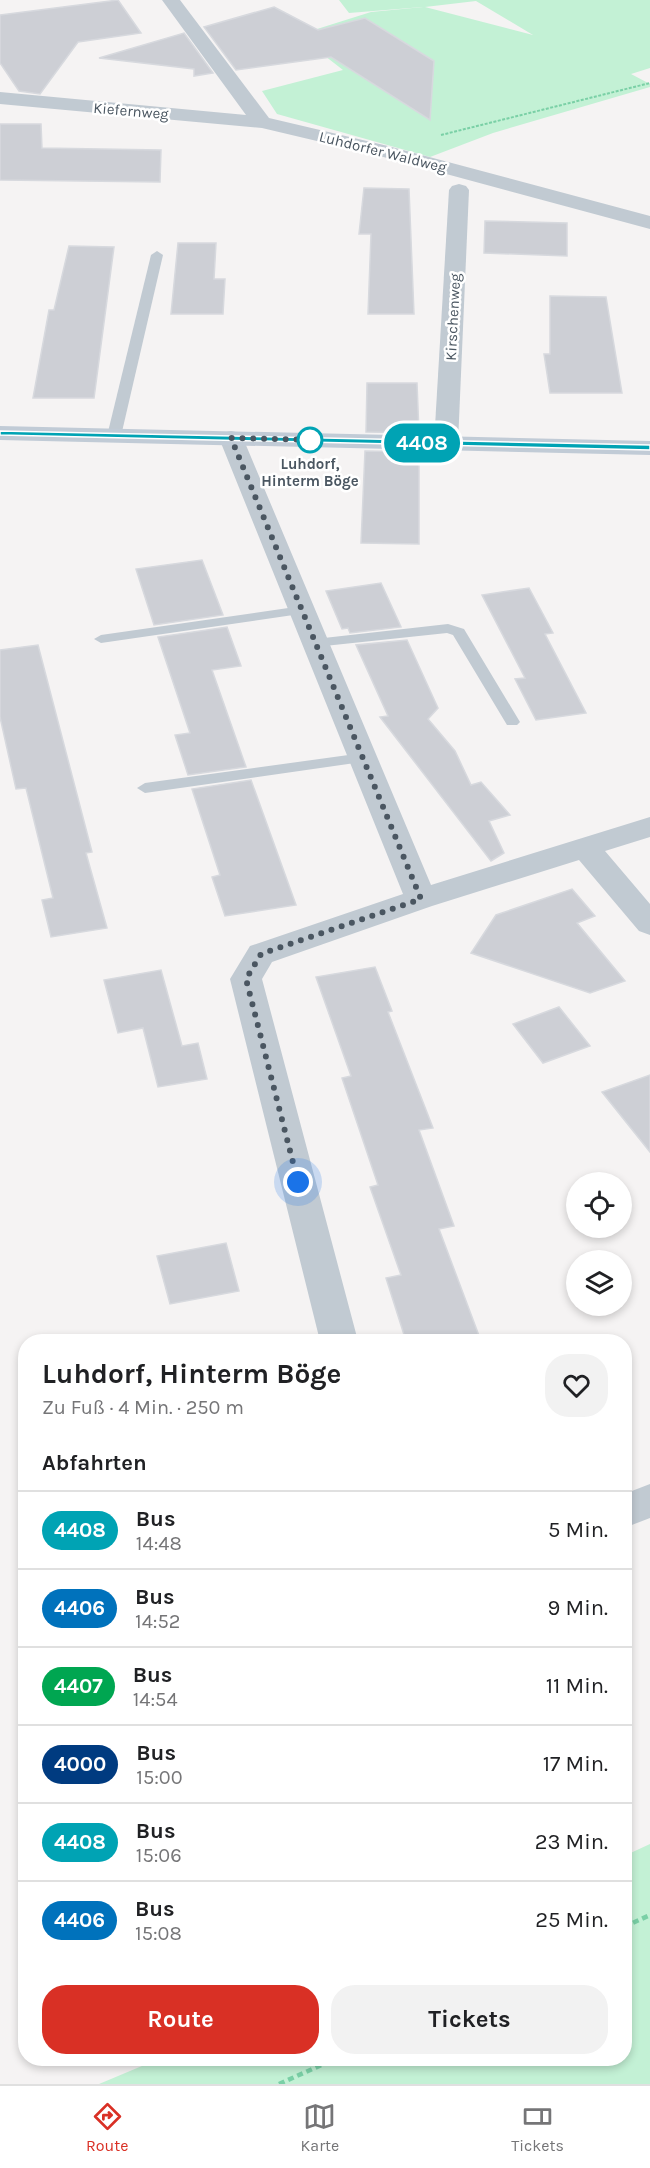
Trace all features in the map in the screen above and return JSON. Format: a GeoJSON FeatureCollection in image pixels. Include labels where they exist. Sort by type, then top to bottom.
{"type":"FeatureCollection","features":[{"type":"Feature","properties":{"kind":"main road"},"geometry":{"type":"LineString","coordinates":[[0,433],[650,448]]}},
{"type":"Feature","properties":{"kind":"street"},"geometry":{"type":"LineString","coordinates":[[171,0],[262,122]]}},
{"type":"Feature","properties":{"kind":"street","name":"Kiefernweg"},"geometry":{"type":"LineString","coordinates":[[0,98],[262,122]]}},
{"type":"Feature","properties":{"kind":"street","name":"Luhdorfer Waldweg"},"geometry":{"type":"LineString","coordinates":[[262,122],[381,150],[650,223]]}},
{"type":"Feature","properties":{"kind":"street","name":"Kirschenweg"},"geometry":{"type":"LineString","coordinates":[[446,443],[459,190]]}},
{"type":"Feature","properties":{"kind":"street"},"geometry":{"type":"LineString","coordinates":[[231,438],[421,899]]}},
{"type":"Feature","properties":{"kind":"street"},"geometry":{"type":"LineString","coordinates":[[337,1334],[246,979],[261,954],[421,899],[650,827]]}},
{"type":"Feature","properties":{"kind":"street"},"geometry":{"type":"LineString","coordinates":[[585,847],[650,924]]}},
{"type":"Feature","properties":{"kind":"street"},"geometry":{"type":"LineString","coordinates":[[632,1508],[650,1501]]}},
{"type":"Feature","properties":{"kind":"lane"},"geometry":{"type":"LineString","coordinates":[[114,436],[157,255]]}},
{"type":"Feature","properties":{"kind":"lane"},"geometry":{"type":"LineString","coordinates":[[101,639],[302,610]]}},
{"type":"Feature","properties":{"kind":"lane"},"geometry":{"type":"LineString","coordinates":[[315,643],[448,628],[459,632],[512,722]]}},
{"type":"Feature","properties":{"kind":"lane"},"geometry":{"type":"LineString","coordinates":[[145,788],[363,758]]}},
{"type":"Feature","properties":{"kind":"path"},"geometry":{"type":"LineString","coordinates":[[381,150],[650,83]]}},
{"type":"Feature","properties":{"kind":"path"},"geometry":{"type":"LineString","coordinates":[[632,1924],[650,1916]]}},
{"type":"Feature","properties":{"kind":"path"},"geometry":{"type":"LineString","coordinates":[[279,2084],[319,2066]]}},
{"type":"Feature","properties":{"kind":"green space"},"geometry":{"type":"Polygon","coordinates":[[[339,0],[650,0],[650,68],[631,74],[650,84],[650,87],[493,133],[430,157],[277,114],[262,91],[343,70],[298,35],[371,12],[423,7],[349,13],[339,0]],[[476,1],[425,7],[533,35],[476,1]]]}},
{"type":"Feature","properties":{"kind":"green space"},"geometry":{"type":"Polygon","coordinates":[[[650,1844],[650,2084],[99,2084],[142,2066],[632,2066],[632,1852],[650,1844]]]}},
{"type":"Feature","properties":{"kind":"building"},"geometry":{"type":"Polygon","coordinates":[[[118,0],[141,33],[78,42],[40,94],[19,91],[0,63],[0,15],[118,0]]]}},
{"type":"Feature","properties":{"kind":"building"},"geometry":{"type":"Polygon","coordinates":[[[274,7],[318,30],[365,18],[434,61],[430,120],[331,57],[236,70],[204,27],[274,7]]]}},
{"type":"Feature","properties":{"kind":"building"},"geometry":{"type":"Polygon","coordinates":[[[184,33],[213,73],[194,76],[194,69],[99,58],[184,33]]]}},
{"type":"Feature","properties":{"kind":"building"},"geometry":{"type":"Polygon","coordinates":[[[0,124],[41,124],[42,148],[161,150],[160,182],[0,180],[0,124]]]}},
{"type":"Feature","properties":{"kind":"building"},"geometry":{"type":"Polygon","coordinates":[[[364,188],[409,189],[414,314],[368,314],[371,234],[359,234],[364,188]]]}},
{"type":"Feature","properties":{"kind":"building"},"geometry":{"type":"Polygon","coordinates":[[[485,221],[567,223],[567,256],[484,253],[485,221]]]}},
{"type":"Feature","properties":{"kind":"building"},"geometry":{"type":"Polygon","coordinates":[[[178,243],[216,243],[214,279],[225,279],[223,314],[171,314],[178,243]]]}},
{"type":"Feature","properties":{"kind":"building"},"geometry":{"type":"Polygon","coordinates":[[[69,246],[114,247],[94,398],[33,398],[49,310],[54,310],[69,246]]]}},
{"type":"Feature","properties":{"kind":"building"},"geometry":{"type":"Polygon","coordinates":[[[550,296],[606,297],[622,393],[550,393],[544,354],[550,354],[550,296]]]}},
{"type":"Feature","properties":{"kind":"building"},"geometry":{"type":"Polygon","coordinates":[[[367,383],[417,383],[419,433],[366,432],[367,383]]]}},
{"type":"Feature","properties":{"kind":"building"},"geometry":{"type":"Polygon","coordinates":[[[365,451],[419,452],[419,544],[361,543],[365,451]]]}},
{"type":"Feature","properties":{"kind":"building"},"geometry":{"type":"Polygon","coordinates":[[[202,560],[223,615],[154,625],[136,569],[202,560]]]}},
{"type":"Feature","properties":{"kind":"building"},"geometry":{"type":"Polygon","coordinates":[[[381,583],[401,627],[350,633],[348,628],[342,629],[326,591],[381,583]]]}},
{"type":"Feature","properties":{"kind":"building"},"geometry":{"type":"Polygon","coordinates":[[[529,588],[553,633],[545,634],[586,713],[536,720],[515,679],[525,678],[482,595],[529,588]]]}},
{"type":"Feature","properties":{"kind":"building"},"geometry":{"type":"Polygon","coordinates":[[[227,627],[241,666],[212,670],[246,767],[188,775],[175,735],[190,733],[158,637],[227,627]]]}},
{"type":"Feature","properties":{"kind":"building"},"geometry":{"type":"Polygon","coordinates":[[[407,640],[438,708],[428,719],[455,751],[471,785],[481,782],[510,815],[489,821],[504,853],[491,861],[380,717],[388,716],[356,645],[407,640]]]}},
{"type":"Feature","properties":{"kind":"building"},"geometry":{"type":"Polygon","coordinates":[[[38,645],[92,852],[86,853],[107,928],[51,937],[42,900],[53,898],[26,788],[16,789],[0,717],[0,650],[38,645]]]}},
{"type":"Feature","properties":{"kind":"building"},"geometry":{"type":"Polygon","coordinates":[[[251,780],[296,905],[225,916],[212,877],[220,875],[192,789],[251,780]]]}},
{"type":"Feature","properties":{"kind":"building"},"geometry":{"type":"Polygon","coordinates":[[[572,889],[595,916],[577,923],[625,981],[590,993],[471,953],[496,915],[572,889]]]}},
{"type":"Feature","properties":{"kind":"building"},"geometry":{"type":"Polygon","coordinates":[[[375,967],[392,1011],[388,1012],[433,1128],[419,1130],[454,1226],[439,1229],[478,1334],[404,1334],[386,1278],[401,1275],[370,1187],[378,1185],[342,1078],[351,1076],[316,977],[375,967]]]}},
{"type":"Feature","properties":{"kind":"building"},"geometry":{"type":"Polygon","coordinates":[[[161,970],[182,1046],[198,1043],[207,1079],[158,1087],[143,1028],[118,1033],[104,980],[161,970]]]}},
{"type":"Feature","properties":{"kind":"building"},"geometry":{"type":"Polygon","coordinates":[[[559,1007],[590,1046],[543,1063],[513,1024],[559,1007]]]}},
{"type":"Feature","properties":{"kind":"building"},"geometry":{"type":"Polygon","coordinates":[[[650,1075],[650,1152],[602,1092],[650,1075]]]}},
{"type":"Feature","properties":{"kind":"building"},"geometry":{"type":"Polygon","coordinates":[[[226,1243],[239,1291],[170,1304],[157,1256],[226,1243]]]}},
{"type":"Feature","properties":{"kind":"bus line","name":"4408"},"geometry":{"type":"LineString","coordinates":[[0,433],[650,448]]}},
{"type":"Feature","properties":{"kind":"place","name":"Luhdorf, Hinterm Böge"},"geometry":{"type":"Point","coordinates":[310,440]}},
{"type":"Feature","properties":{"kind":"route"},"geometry":{"type":"LineString","coordinates":[[298,1182],[246,979],[261,954],[421,899],[231,438],[312,440],[310,440]]}}]}
